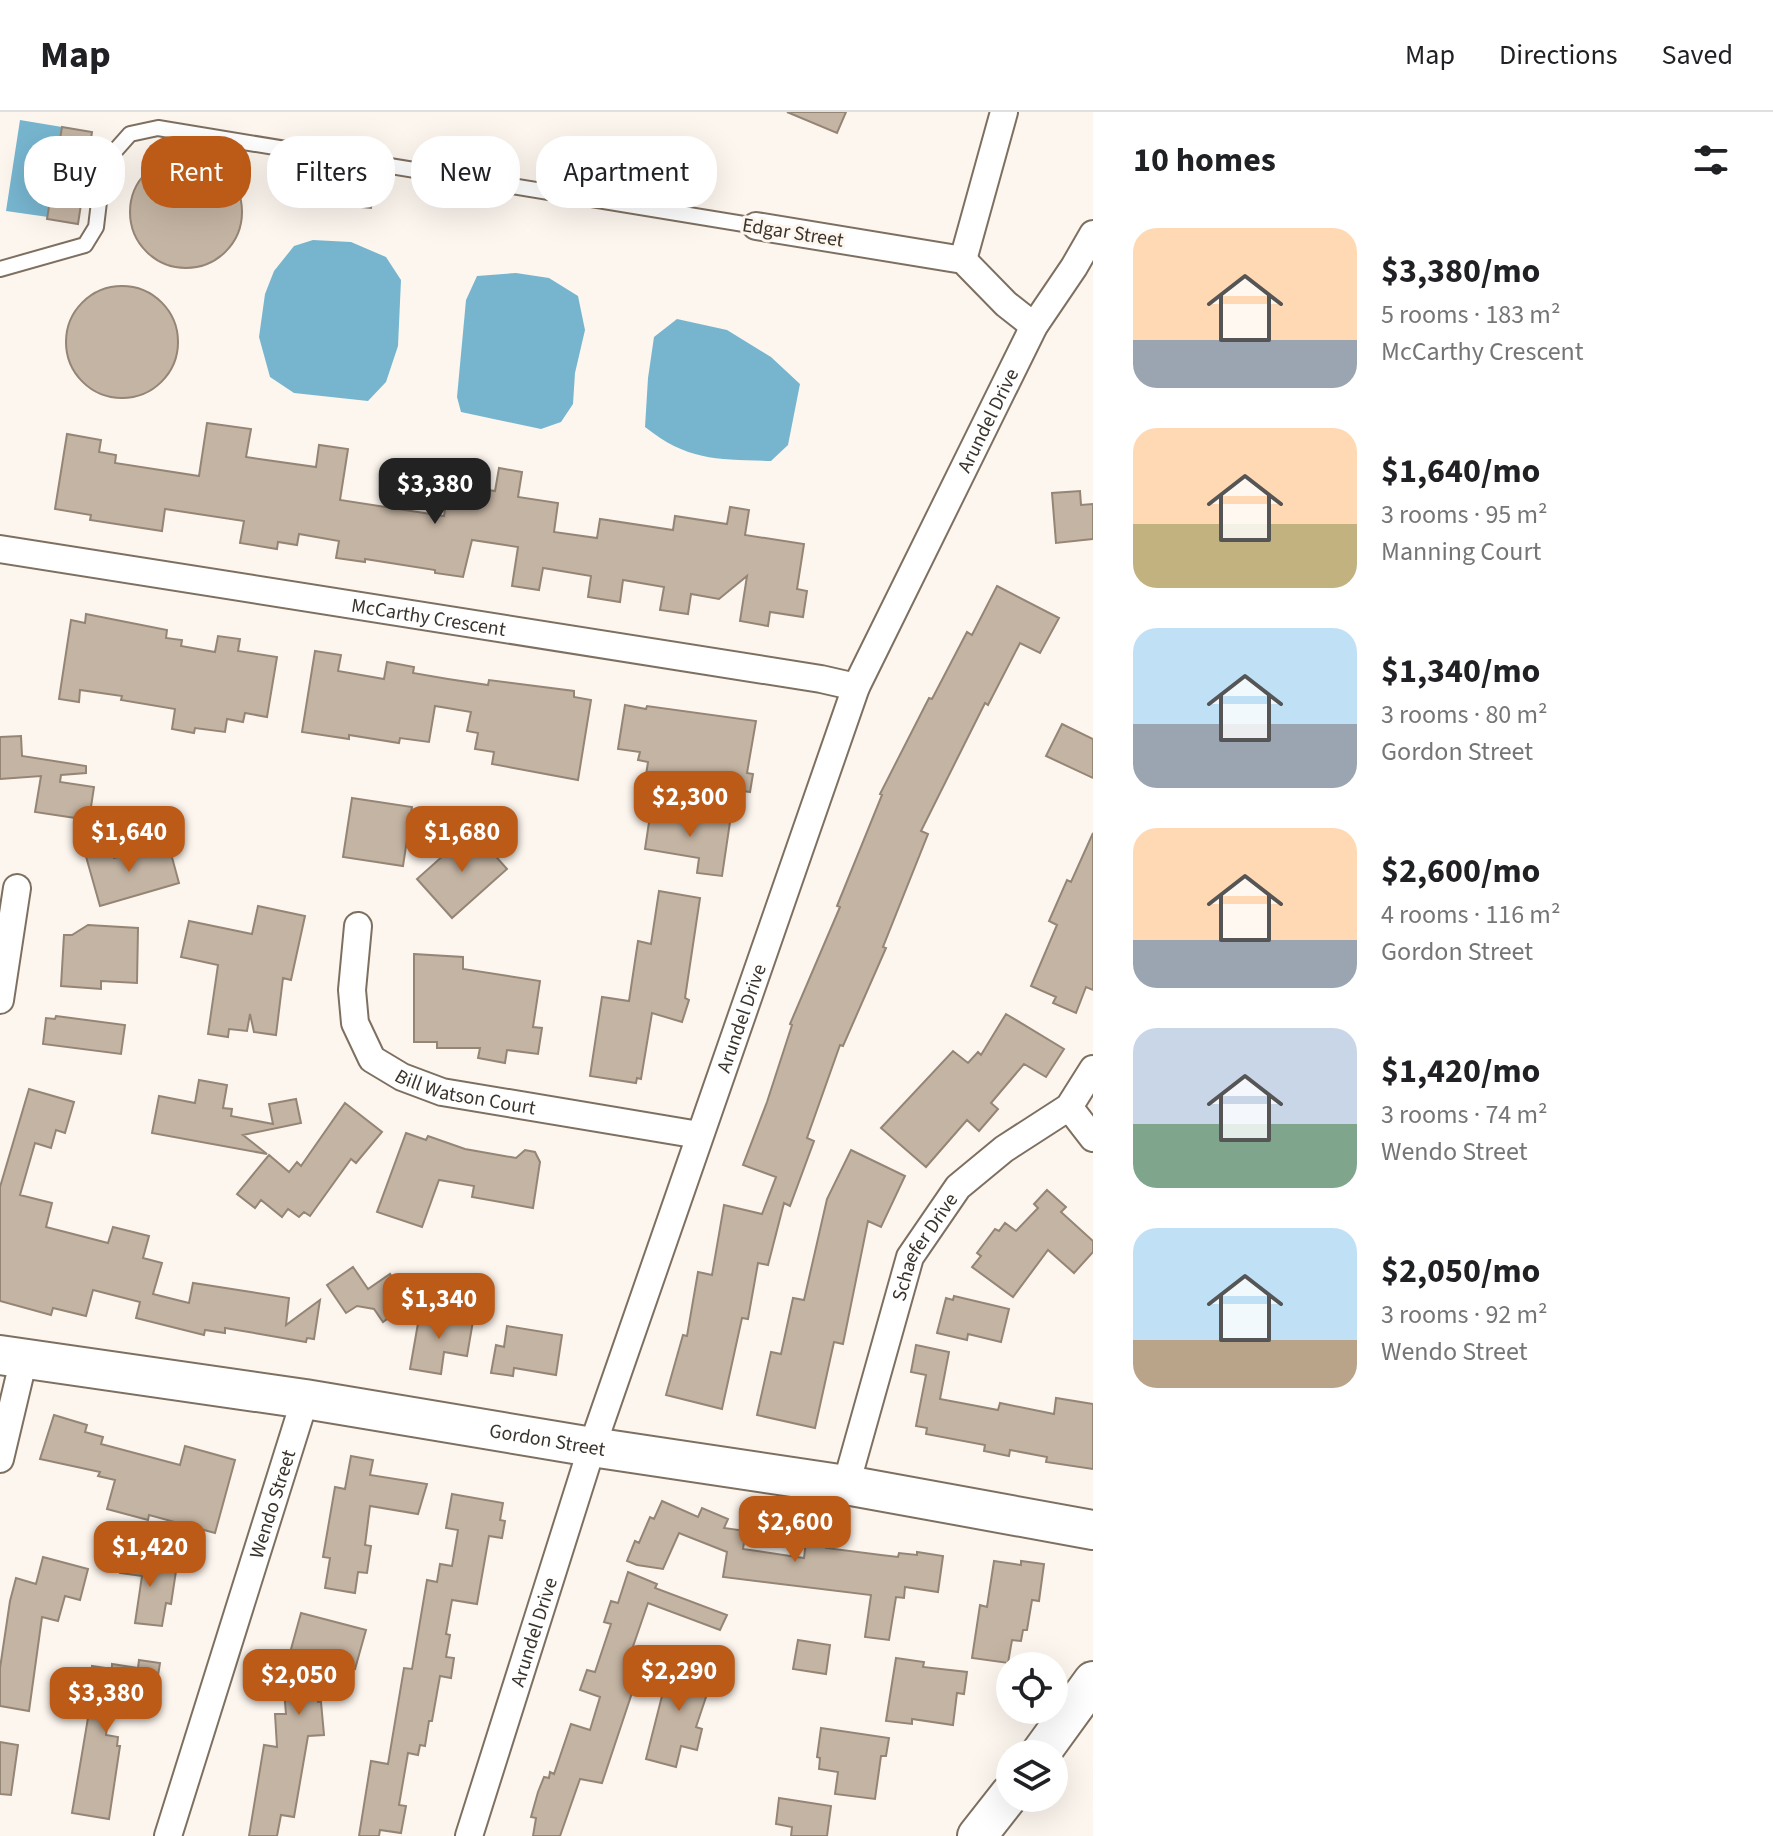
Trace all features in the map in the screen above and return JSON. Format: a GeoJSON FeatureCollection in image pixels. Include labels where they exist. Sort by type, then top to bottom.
{"type":"FeatureCollection","features":[{"type":"Feature","properties":{"kind":"street"},"geometry":{"type":"LineString","coordinates":[[1004,112],[963,260],[984,283],[1034,326]]}},
{"type":"Feature","properties":{"kind":"street","name":"Edgar Street"},"geometry":{"type":"LineString","coordinates":[[756,226],[963,260]]}},
{"type":"Feature","properties":{"kind":"street","name":"Arundel Drive"},"geometry":{"type":"LineString","coordinates":[[469,1836],[592,1447],[856,687],[1034,326],[1093,234]]}},
{"type":"Feature","properties":{"kind":"street","name":"McCarthy Crescent"},"geometry":{"type":"LineString","coordinates":[[0,549],[856,687]]}},
{"type":"Feature","properties":{"kind":"street"},"geometry":{"type":"LineString","coordinates":[[0,1000],[17,888]]}},
{"type":"Feature","properties":{"kind":"street","name":"Bill Watson Court"},"geometry":{"type":"LineString","coordinates":[[358,926],[352,990],[355,1023],[372,1059],[402,1077],[442,1092],[699,1135]]}},
{"type":"Feature","properties":{"kind":"street","name":"Schaefer Drive"},"geometry":{"type":"LineString","coordinates":[[846,1485],[910,1257],[958,1187],[1004,1149],[1069,1107],[1093,1069]]}},
{"type":"Feature","properties":{"kind":"street"},"geometry":{"type":"LineString","coordinates":[[1069,1107],[1093,1138]]}},
{"type":"Feature","properties":{"kind":"street"},"geometry":{"type":"LineString","coordinates":[[0,1459],[12,1357]]}},
{"type":"Feature","properties":{"kind":"street","name":"Gordon Street"},"geometry":{"type":"LineString","coordinates":[[12,1357],[305,1399],[846,1485],[1093,1530]]}},
{"type":"Feature","properties":{"kind":"street","name":"Wendo Street"},"geometry":{"type":"LineString","coordinates":[[168,1836],[305,1399]]}},
{"type":"Feature","properties":{"kind":"street"},"geometry":{"type":"LineString","coordinates":[[1050,1740],[1093,1681]]}},
{"type":"Feature","properties":{"kind":"street"},"geometry":{"type":"LineString","coordinates":[[977,1836],[996,1812]]}},
{"type":"Feature","properties":{"kind":"lane","name":"Edgar Street"},"geometry":{"type":"LineString","coordinates":[[0,269],[85,245],[96,227],[101,185],[114,152],[130,134],[158,128],[756,226]]}},
{"type":"Feature","properties":{"kind":"water"},"geometry":{"type":"Polygon","coordinates":[[[20,120],[62,127],[61,136],[24,136],[24,208],[49,208],[48,217],[6,211],[20,120]]]}},
{"type":"Feature","properties":{"kind":"water"},"geometry":{"type":"Polygon","coordinates":[[[313,240],[351,242],[386,257],[401,280],[398,346],[386,382],[368,401],[294,393],[270,377],[259,337],[265,294],[274,271],[294,246],[313,240]]]}},
{"type":"Feature","properties":{"kind":"water"},"geometry":{"type":"Polygon","coordinates":[[[516,273],[549,278],[578,296],[585,330],[575,373],[573,404],[561,422],[541,429],[461,412],[457,397],[466,300],[477,276],[516,273]]]}},
{"type":"Feature","properties":{"kind":"water"},"geometry":{"type":"Polygon","coordinates":[[[677,319],[727,330],[771,357],[800,384],[788,445],[771,461],[719,459],[690,453],[645,427],[654,337],[677,319]]]}},
{"type":"Feature","properties":{"kind":"building"},"geometry":{"type":"Polygon","coordinates":[[[787,112],[846,112],[837,133],[787,112]]]}},
{"type":"Feature","properties":{"kind":"building"},"geometry":{"type":"Polygon","coordinates":[[[62,127],[92,132],[91,136],[61,136],[62,127]]]}},
{"type":"Feature","properties":{"kind":"building"},"geometry":{"type":"Polygon","coordinates":[[[141,178],[141,208],[242,208],[238,233],[226,252],[207,264],[186,268],[165,264],[146,252],[134,233],[130,212],[134,191],[141,178]]]}},
{"type":"Feature","properties":{"kind":"building"},"geometry":{"type":"Polygon","coordinates":[[[49,208],[80,208],[78,224],[47,219],[49,208]]]}},
{"type":"Feature","properties":{"kind":"building"},"geometry":{"type":"Polygon","coordinates":[[[122,286],[143,290],[162,302],[174,321],[178,342],[174,363],[162,382],[143,394],[122,398],[101,394],[82,382],[70,363],[66,342],[70,321],[82,302],[101,290],[122,286]]]}},
{"type":"Feature","properties":{"kind":"building"},"geometry":{"type":"Polygon","coordinates":[[[207,423],[251,429],[246,457],[316,467],[319,445],[348,449],[340,500],[444,516],[447,495],[467,498],[469,487],[495,491],[499,468],[522,472],[518,497],[558,503],[554,532],[597,538],[600,519],[673,530],[675,516],[727,524],[730,507],[749,510],[745,535],[804,544],[797,589],[807,591],[803,617],[770,612],[768,626],[740,621],[747,576],[719,599],[691,594],[688,614],[660,610],[664,587],[623,580],[620,602],[588,597],[591,576],[543,568],[539,590],[512,586],[518,547],[472,540],[463,577],[365,559],[365,562],[336,558],[339,541],[299,534],[297,545],[278,542],[277,549],[240,543],[244,521],[165,509],[162,531],[90,520],[91,515],[55,509],[67,434],[101,440],[99,452],[116,455],[115,463],[199,476],[207,423]]]}},
{"type":"Feature","properties":{"kind":"building"},"geometry":{"type":"Polygon","coordinates":[[[1080,491],[1081,505],[1093,504],[1093,539],[1056,543],[1052,493],[1080,491]]]}},
{"type":"Feature","properties":{"kind":"building"},"geometry":{"type":"Polygon","coordinates":[[[997,586],[1059,618],[1040,653],[1020,643],[988,705],[985,703],[921,831],[928,834],[883,947],[886,948],[843,1046],[840,1045],[807,1138],[814,1141],[790,1206],[784,1203],[768,1265],[758,1263],[748,1319],[742,1318],[722,1409],[666,1395],[683,1335],[687,1336],[698,1272],[712,1275],[724,1205],[762,1214],[776,1177],[743,1165],[767,1102],[790,1024],[840,907],[837,906],[880,794],[929,698],[932,699],[967,632],[972,635],[997,586]]]}},
{"type":"Feature","properties":{"kind":"building"},"geometry":{"type":"Polygon","coordinates":[[[86,614],[167,630],[166,638],[182,640],[181,646],[215,652],[218,636],[240,639],[238,651],[277,657],[267,717],[245,713],[243,722],[227,719],[225,732],[195,728],[194,733],[172,729],[175,709],[80,690],[79,702],[59,699],[71,620],[85,623],[86,614]]]}},
{"type":"Feature","properties":{"kind":"building"},"geometry":{"type":"Polygon","coordinates":[[[315,651],[341,655],[338,671],[384,679],[387,662],[414,667],[413,673],[448,679],[488,685],[489,680],[574,691],[574,697],[591,700],[578,780],[492,764],[494,752],[475,749],[478,733],[467,731],[471,712],[435,706],[429,742],[400,738],[399,743],[302,732],[315,651]]]}},
{"type":"Feature","properties":{"kind":"building"},"geometry":{"type":"Polygon","coordinates":[[[625,705],[756,721],[747,773],[753,774],[750,792],[646,775],[648,762],[638,760],[640,752],[618,749],[625,705]]]}},
{"type":"Feature","properties":{"kind":"building"},"geometry":{"type":"Polygon","coordinates":[[[1062,724],[1093,739],[1093,778],[1046,756],[1062,724]]]}},
{"type":"Feature","properties":{"kind":"building"},"geometry":{"type":"Polygon","coordinates":[[[21,736],[22,756],[86,766],[86,773],[61,775],[60,782],[94,787],[89,820],[35,812],[41,776],[0,779],[0,737],[21,736]]]}},
{"type":"Feature","properties":{"kind":"building"},"geometry":{"type":"Polygon","coordinates":[[[352,798],[412,807],[403,866],[343,857],[352,798]]]}},
{"type":"Feature","properties":{"kind":"building"},"geometry":{"type":"Polygon","coordinates":[[[651,809],[730,822],[722,876],[697,873],[699,858],[645,849],[651,809]]]}},
{"type":"Feature","properties":{"kind":"building"},"geometry":{"type":"Polygon","coordinates":[[[472,830],[507,869],[452,918],[417,879],[472,830]]]}},
{"type":"Feature","properties":{"kind":"building"},"geometry":{"type":"Polygon","coordinates":[[[1093,833],[1093,990],[1086,987],[1076,1013],[1053,1003],[1056,997],[1031,986],[1057,925],[1049,921],[1093,833]]]}},
{"type":"Feature","properties":{"kind":"building"},"geometry":{"type":"Polygon","coordinates":[[[111,846],[114,858],[144,850],[146,857],[170,850],[179,883],[100,906],[85,853],[111,846]]]}},
{"type":"Feature","properties":{"kind":"building"},"geometry":{"type":"Polygon","coordinates":[[[659,891],[700,898],[685,998],[689,1000],[682,1022],[652,1013],[641,1079],[637,1078],[636,1083],[590,1076],[602,997],[629,1001],[638,941],[651,944],[659,891]]]}},
{"type":"Feature","properties":{"kind":"building"},"geometry":{"type":"Polygon","coordinates":[[[258,906],[305,916],[291,980],[283,978],[276,1035],[254,1032],[250,1014],[247,1031],[229,1029],[228,1037],[208,1034],[218,965],[181,957],[189,921],[252,934],[258,906]]]}},
{"type":"Feature","properties":{"kind":"building"},"geometry":{"type":"Polygon","coordinates":[[[88,925],[138,928],[137,983],[101,981],[101,989],[61,986],[64,935],[72,935],[88,925]]]}},
{"type":"Feature","properties":{"kind":"building"},"geometry":{"type":"Polygon","coordinates":[[[414,954],[463,957],[463,969],[540,981],[533,1027],[542,1028],[538,1054],[507,1050],[505,1063],[478,1058],[480,1048],[437,1048],[437,1042],[414,1042],[414,954]]]}},
{"type":"Feature","properties":{"kind":"building"},"geometry":{"type":"Polygon","coordinates":[[[1006,1014],[1064,1049],[1046,1077],[1024,1064],[991,1103],[998,1109],[979,1131],[967,1120],[926,1167],[881,1128],[953,1051],[968,1063],[978,1052],[981,1055],[1006,1014]]]}},
{"type":"Feature","properties":{"kind":"building"},"geometry":{"type":"Polygon","coordinates":[[[56,1016],[125,1025],[121,1054],[43,1044],[46,1018],[55,1019],[56,1016]]]}},
{"type":"Feature","properties":{"kind":"building"},"geometry":{"type":"Polygon","coordinates":[[[199,1080],[227,1085],[223,1108],[232,1109],[231,1116],[273,1124],[269,1104],[296,1099],[301,1123],[243,1135],[267,1154],[152,1133],[159,1096],[195,1103],[199,1080]]]}},
{"type":"Feature","properties":{"kind":"building"},"geometry":{"type":"Polygon","coordinates":[[[29,1089],[74,1102],[65,1133],[56,1130],[51,1148],[35,1143],[20,1195],[52,1203],[46,1227],[108,1243],[113,1227],[149,1236],[143,1258],[162,1263],[153,1294],[189,1303],[193,1283],[289,1298],[286,1325],[320,1300],[314,1339],[307,1338],[306,1342],[225,1328],[225,1333],[205,1330],[204,1335],[136,1318],[140,1302],[93,1290],[86,1316],[53,1308],[51,1315],[0,1301],[0,1187],[29,1089]]]}},
{"type":"Feature","properties":{"kind":"building"},"geometry":{"type":"Polygon","coordinates":[[[345,1103],[382,1132],[356,1163],[351,1159],[310,1216],[304,1212],[299,1217],[288,1209],[282,1217],[261,1200],[255,1208],[237,1194],[269,1155],[289,1172],[297,1162],[301,1166],[345,1103]]]}},
{"type":"Feature","properties":{"kind":"building"},"geometry":{"type":"Polygon","coordinates":[[[406,1133],[426,1140],[428,1136],[465,1149],[516,1158],[525,1150],[535,1152],[540,1162],[533,1208],[472,1197],[474,1186],[439,1180],[422,1227],[377,1212],[406,1133]]]}},
{"type":"Feature","properties":{"kind":"building"},"geometry":{"type":"Polygon","coordinates":[[[851,1150],[905,1176],[881,1227],[868,1221],[843,1344],[834,1342],[815,1428],[757,1415],[771,1352],[781,1354],[793,1298],[804,1300],[827,1199],[851,1150]]]}},
{"type":"Feature","properties":{"kind":"building"},"geometry":{"type":"Polygon","coordinates":[[[1047,1190],[1066,1207],[1061,1212],[1093,1241],[1093,1252],[1074,1273],[1048,1250],[1013,1297],[972,1267],[981,1256],[977,1253],[995,1229],[999,1231],[1005,1223],[1016,1231],[1038,1208],[1034,1204],[1047,1190]]]}},
{"type":"Feature","properties":{"kind":"building"},"geometry":{"type":"Polygon","coordinates":[[[353,1267],[368,1289],[390,1274],[410,1302],[383,1322],[374,1309],[357,1306],[346,1313],[327,1285],[353,1267]]]}},
{"type":"Feature","properties":{"kind":"building"},"geometry":{"type":"Polygon","coordinates":[[[954,1296],[1009,1309],[1001,1342],[968,1334],[967,1340],[937,1333],[946,1298],[953,1300],[954,1296]]]}},
{"type":"Feature","properties":{"kind":"building"},"geometry":{"type":"Polygon","coordinates":[[[420,1312],[473,1321],[467,1356],[444,1352],[441,1374],[410,1369],[420,1312]]]}},
{"type":"Feature","properties":{"kind":"building"},"geometry":{"type":"Polygon","coordinates":[[[507,1326],[562,1335],[556,1375],[514,1368],[513,1376],[491,1373],[496,1345],[504,1347],[507,1326]]]}},
{"type":"Feature","properties":{"kind":"building"},"geometry":{"type":"Polygon","coordinates":[[[916,1345],[949,1352],[940,1399],[998,1410],[1000,1403],[1054,1414],[1056,1398],[1093,1404],[1093,1469],[1046,1462],[1047,1457],[1010,1450],[1009,1456],[984,1451],[985,1445],[926,1434],[927,1428],[916,1426],[926,1375],[911,1372],[916,1345]]]}},
{"type":"Feature","properties":{"kind":"building"},"geometry":{"type":"Polygon","coordinates":[[[54,1415],[87,1425],[85,1432],[103,1437],[101,1444],[180,1465],[185,1446],[235,1460],[215,1533],[149,1515],[148,1520],[107,1509],[115,1480],[98,1476],[100,1472],[40,1459],[54,1415]]]}},
{"type":"Feature","properties":{"kind":"building"},"geometry":{"type":"Polygon","coordinates":[[[351,1456],[373,1460],[370,1475],[427,1484],[418,1514],[370,1506],[365,1545],[371,1546],[367,1573],[358,1572],[355,1593],[325,1588],[330,1558],[323,1557],[335,1487],[345,1489],[351,1456]]]}},
{"type":"Feature","properties":{"kind":"building"},"geometry":{"type":"Polygon","coordinates":[[[452,1494],[503,1503],[500,1520],[505,1521],[502,1538],[489,1536],[477,1604],[452,1600],[446,1634],[450,1635],[446,1657],[454,1658],[451,1678],[440,1676],[425,1746],[420,1745],[418,1755],[408,1753],[399,1805],[406,1806],[401,1833],[380,1830],[379,1836],[359,1836],[371,1761],[388,1764],[404,1668],[412,1669],[427,1580],[437,1582],[440,1564],[452,1566],[458,1530],[446,1528],[452,1494]]]}},
{"type":"Feature","properties":{"kind":"building"},"geometry":{"type":"Polygon","coordinates":[[[662,1501],[698,1517],[702,1508],[728,1519],[724,1528],[746,1531],[743,1549],[804,1558],[806,1540],[827,1543],[826,1548],[898,1557],[899,1553],[917,1555],[917,1552],[943,1556],[938,1592],[905,1587],[904,1598],[896,1597],[889,1640],[865,1637],[871,1595],[723,1577],[727,1552],[679,1533],[663,1569],[627,1561],[635,1541],[639,1543],[650,1517],[654,1519],[662,1501]]]}},
{"type":"Feature","properties":{"kind":"building"},"geometry":{"type":"Polygon","coordinates":[[[122,1555],[147,1558],[146,1567],[176,1571],[171,1604],[166,1603],[162,1626],[135,1623],[142,1576],[120,1573],[122,1555]]]}},
{"type":"Feature","properties":{"kind":"building"},"geometry":{"type":"Polygon","coordinates":[[[43,1557],[88,1569],[80,1600],[65,1596],[58,1621],[42,1617],[29,1711],[0,1706],[0,1668],[16,1578],[36,1584],[43,1557]]]}},
{"type":"Feature","properties":{"kind":"building"},"geometry":{"type":"Polygon","coordinates":[[[994,1561],[1044,1564],[1039,1601],[1032,1600],[1027,1630],[1023,1630],[1021,1641],[1012,1640],[1010,1652],[996,1652],[996,1661],[972,1658],[980,1605],[987,1607],[994,1561]]]}},
{"type":"Feature","properties":{"kind":"building"},"geometry":{"type":"Polygon","coordinates":[[[628,1572],[657,1584],[655,1588],[727,1615],[720,1630],[648,1603],[629,1658],[634,1659],[628,1675],[637,1678],[602,1783],[580,1779],[560,1836],[533,1836],[536,1818],[531,1817],[538,1792],[544,1777],[549,1778],[550,1772],[554,1774],[571,1724],[590,1730],[600,1697],[580,1690],[587,1670],[595,1672],[611,1624],[604,1622],[611,1601],[618,1603],[628,1572]]]}},
{"type":"Feature","properties":{"kind":"building"},"geometry":{"type":"Polygon","coordinates":[[[301,1613],[366,1630],[355,1669],[315,1659],[324,1735],[308,1736],[294,1817],[281,1815],[277,1836],[249,1836],[264,1745],[277,1747],[275,1714],[286,1714],[283,1678],[301,1613]]]}},
{"type":"Feature","properties":{"kind":"building"},"geometry":{"type":"Polygon","coordinates":[[[798,1640],[830,1645],[826,1674],[793,1669],[798,1640]]]}},
{"type":"Feature","properties":{"kind":"building"},"geometry":{"type":"Polygon","coordinates":[[[675,1658],[714,1673],[696,1727],[702,1729],[697,1750],[681,1746],[676,1767],[646,1759],[675,1658]]]}},
{"type":"Feature","properties":{"kind":"building"},"geometry":{"type":"Polygon","coordinates":[[[896,1658],[924,1662],[923,1667],[967,1672],[964,1694],[957,1693],[953,1725],[912,1719],[912,1724],[886,1721],[896,1658]]]}},
{"type":"Feature","properties":{"kind":"building"},"geometry":{"type":"Polygon","coordinates":[[[139,1660],[160,1663],[156,1688],[137,1685],[135,1701],[111,1697],[106,1735],[118,1737],[117,1746],[120,1746],[109,1819],[72,1813],[90,1706],[87,1705],[92,1666],[112,1669],[112,1664],[138,1668],[139,1660]]]}},
{"type":"Feature","properties":{"kind":"building"},"geometry":{"type":"Polygon","coordinates":[[[821,1728],[889,1738],[886,1756],[881,1756],[875,1799],[835,1794],[838,1772],[819,1769],[820,1758],[817,1757],[821,1728]]]}},
{"type":"Feature","properties":{"kind":"building"},"geometry":{"type":"Polygon","coordinates":[[[0,1742],[18,1745],[11,1795],[0,1794],[0,1742]]]}},
{"type":"Feature","properties":{"kind":"building"},"geometry":{"type":"Polygon","coordinates":[[[779,1798],[831,1806],[827,1836],[791,1836],[792,1827],[776,1824],[779,1798]]]}}]}
